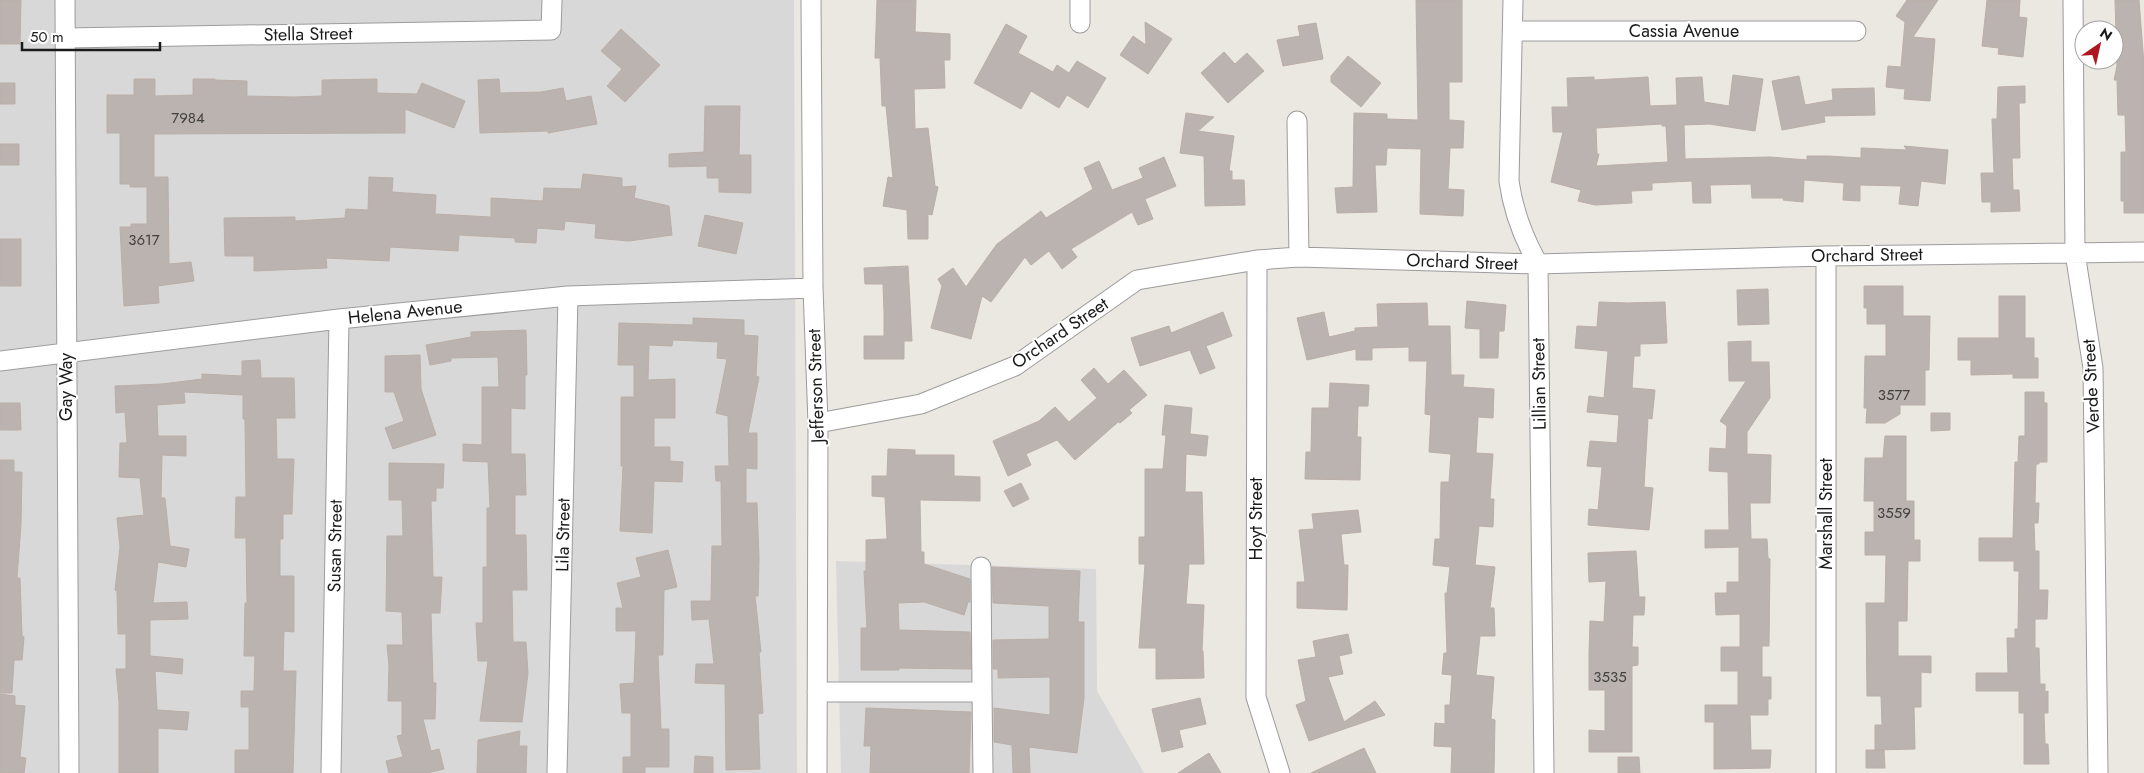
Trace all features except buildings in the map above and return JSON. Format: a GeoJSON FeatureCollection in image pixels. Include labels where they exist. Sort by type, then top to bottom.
{"type":"FeatureCollection","features":[{"type":"Feature","properties":{"kind":"street","name":"Gay Way"},"geometry":{"type":"LineString","coordinates":[[65,0],[69,773]]}},
{"type":"Feature","properties":{"kind":"street","name":"Stella Street"},"geometry":{"type":"LineString","coordinates":[[66,38],[551,30],[552,0]]}},
{"type":"Feature","properties":{"kind":"street","name":"Jefferson Street"},"geometry":{"type":"LineString","coordinates":[[811,0],[813,288],[818,423],[817,773]]}},
{"type":"Feature","properties":{"kind":"street"},"geometry":{"type":"LineString","coordinates":[[1080,0],[1080,23]]}},
{"type":"Feature","properties":{"kind":"street","name":"Lillian Street"},"geometry":{"type":"LineString","coordinates":[[1513,0],[1509,181],[1512,202],[1519,224],[1538,264],[1544,773]]}},
{"type":"Feature","properties":{"kind":"street","name":"Verde Street"},"geometry":{"type":"LineString","coordinates":[[2073,0],[2075,253],[2094,368],[2098,773]]}},
{"type":"Feature","properties":{"kind":"street","name":"Cassia Avenue"},"geometry":{"type":"LineString","coordinates":[[1513,31],[1856,31]]}},
{"type":"Feature","properties":{"kind":"street"},"geometry":{"type":"LineString","coordinates":[[1298,121],[1299,257]]}},
{"type":"Feature","properties":{"kind":"street","name":"Orchard Street"},"geometry":{"type":"LineString","coordinates":[[818,423],[921,404],[1015,366],[1137,280],[1257,260],[1299,257],[1538,264],[1826,256],[2144,252]]}},
{"type":"Feature","properties":{"kind":"street","name":"Marshall Street"},"geometry":{"type":"LineString","coordinates":[[1826,256],[1826,773]]}},
{"type":"Feature","properties":{"kind":"street","name":"Hoyt Street"},"geometry":{"type":"LineString","coordinates":[[1257,260],[1256,697],[1280,773]]}},
{"type":"Feature","properties":{"kind":"street","name":"Helena Avenue"},"geometry":{"type":"LineString","coordinates":[[0,361],[339,319],[568,296],[813,288]]}},
{"type":"Feature","properties":{"kind":"street","name":"Lila Street"},"geometry":{"type":"LineString","coordinates":[[557,773],[568,296]]}},
{"type":"Feature","properties":{"kind":"street","name":"Susan Street"},"geometry":{"type":"LineString","coordinates":[[331,773],[339,319]]}},
{"type":"Feature","properties":{"kind":"street"},"geometry":{"type":"LineString","coordinates":[[981,568],[983,773]]}},
{"type":"Feature","properties":{"kind":"street"},"geometry":{"type":"LineString","coordinates":[[817,692],[982,692]]}},
{"type":"Feature","properties":{"kind":"shaded area"},"geometry":{"type":"Polygon","coordinates":[[[0,0],[794,0],[797,773],[0,773],[0,0]]]}},
{"type":"Feature","properties":{"kind":"shaded area"},"geometry":{"type":"Polygon","coordinates":[[[836,561],[1096,569],[1097,691],[1144,773],[841,773],[836,561]]]}}]}
